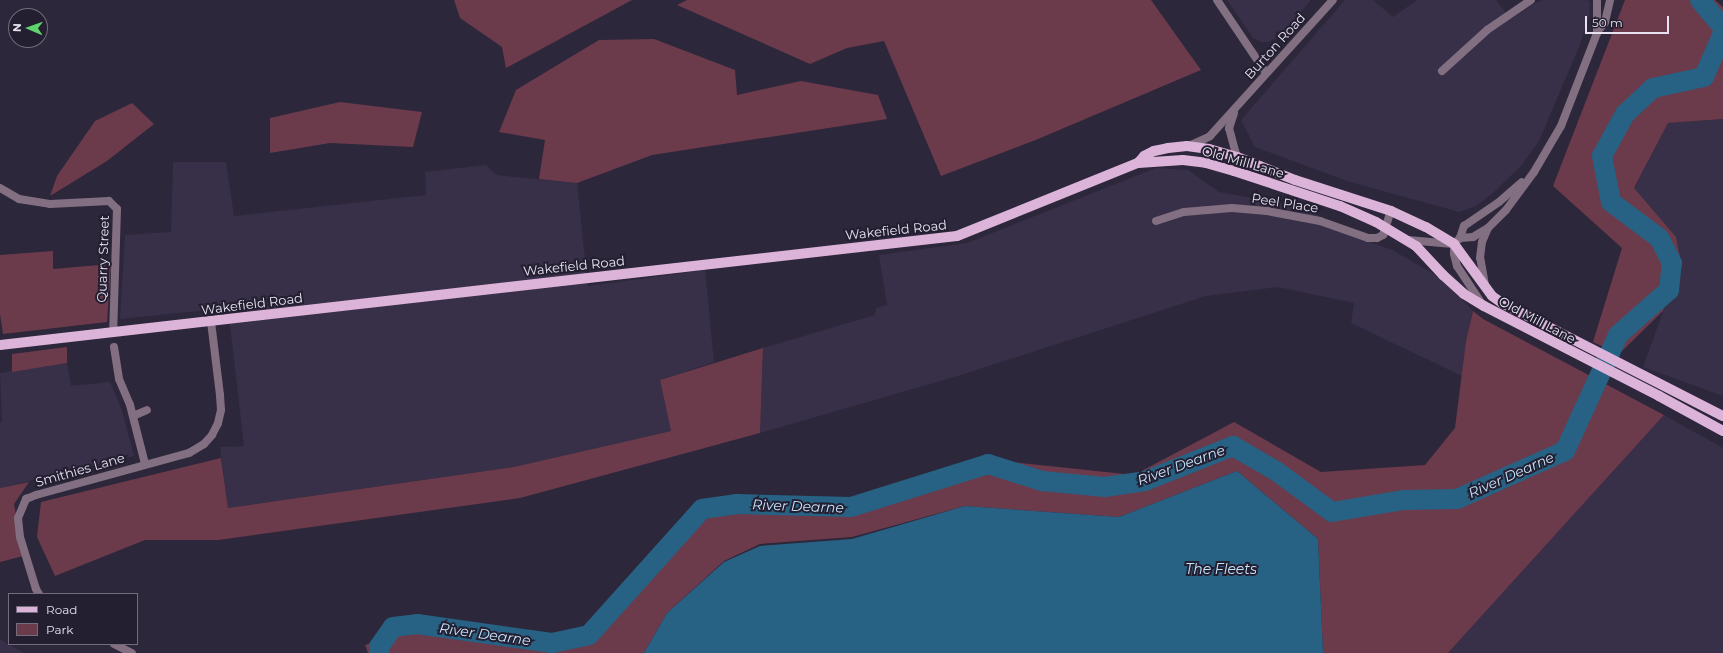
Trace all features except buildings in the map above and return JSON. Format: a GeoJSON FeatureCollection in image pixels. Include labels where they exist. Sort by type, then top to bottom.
{"type":"FeatureCollection","features":[{"type":"Feature","properties":{"kind":"main road","name":"Old Mill Lane"},"geometry":{"type":"LineString","coordinates":[[1138,163],[1144,156],[1154,151],[1188,146],[1209,149],[1237,157],[1295,180],[1391,211],[1457,241],[1492,296],[1502,304],[1723,416]]}},
{"type":"Feature","properties":{"kind":"main road","name":"Old Mill Lane"},"geometry":{"type":"LineString","coordinates":[[1138,163],[1172,160],[1206,163],[1340,206],[1386,227],[1408,240],[1424,253],[1443,275],[1464,294],[1484,306],[1723,431]]}},
{"type":"Feature","properties":{"kind":"main road","name":"Wakefield Road"},"geometry":{"type":"LineString","coordinates":[[0,345],[957,236],[1138,163]]}},
{"type":"Feature","properties":{"kind":"street"},"geometry":{"type":"LineString","coordinates":[[1217,0],[1266,73]]}},
{"type":"Feature","properties":{"kind":"street","name":"Burton Road"},"geometry":{"type":"LineString","coordinates":[[1188,146],[1210,136],[1333,0]]}},
{"type":"Feature","properties":{"kind":"street"},"geometry":{"type":"LineString","coordinates":[[1442,71],[1487,30],[1531,0]]}},
{"type":"Feature","properties":{"kind":"street"},"geometry":{"type":"LineString","coordinates":[[1597,0],[1597,33]]}},
{"type":"Feature","properties":{"kind":"street"},"geometry":{"type":"LineString","coordinates":[[1408,240],[1457,241],[1473,237],[1488,228],[1506,210],[1534,172],[1561,126],[1597,33],[1605,22],[1610,0]]}},
{"type":"Feature","properties":{"kind":"street","name":"Burton Road"},"geometry":{"type":"LineString","coordinates":[[1236,109],[1229,128],[1237,157]]}},
{"type":"Feature","properties":{"kind":"street"},"geometry":{"type":"LineString","coordinates":[[1484,306],[1457,266],[1454,254],[1457,241],[1464,226],[1499,202],[1534,172]]}},
{"type":"Feature","properties":{"kind":"street","name":"Quarry Street"},"geometry":{"type":"LineString","coordinates":[[0,188],[19,199],[50,204],[109,201],[117,209],[113,333]]}},
{"type":"Feature","properties":{"kind":"street","name":"Peel Place"},"geometry":{"type":"LineString","coordinates":[[1156,221],[1184,212],[1232,208],[1267,211],[1320,221],[1368,238],[1377,238],[1383,235],[1386,227]]}},
{"type":"Feature","properties":{"kind":"street"},"geometry":{"type":"LineString","coordinates":[[1386,227],[1391,211]]}},
{"type":"Feature","properties":{"kind":"street"},"geometry":{"type":"LineString","coordinates":[[1486,287],[1480,258],[1482,242],[1488,228]]}},
{"type":"Feature","properties":{"kind":"street","name":"Smithies Lane"},"geometry":{"type":"LineString","coordinates":[[38,593],[20,531],[18,518],[26,499],[145,464],[189,453],[204,444],[212,435],[218,423],[220,395],[211,322]]}},
{"type":"Feature","properties":{"kind":"street","name":"Smithies Lane"},"geometry":{"type":"LineString","coordinates":[[114,347],[119,379],[133,416],[145,464]]}},
{"type":"Feature","properties":{"kind":"street"},"geometry":{"type":"LineString","coordinates":[[133,416],[147,410]]}},
{"type":"Feature","properties":{"kind":"street"},"geometry":{"type":"LineString","coordinates":[[116,645],[132,653]]}},
{"type":"Feature","properties":{"kind":"shaded area"},"geometry":{"type":"Polygon","coordinates":[[[1227,0],[1311,0],[1279,37],[1268,42],[1261,42],[1253,38],[1227,0]]]}},
{"type":"Feature","properties":{"kind":"shaded area"},"geometry":{"type":"Polygon","coordinates":[[[1345,0],[1373,0],[1393,17],[1417,0],[1496,0],[1511,19],[1535,3],[1543,0],[1588,0],[1590,3],[1589,17],[1579,47],[1539,141],[1521,166],[1493,193],[1476,206],[1459,212],[1347,181],[1255,147],[1241,120],[1345,0]]]}},
{"type":"Feature","properties":{"kind":"shaded area"},"geometry":{"type":"Polygon","coordinates":[[[1723,119],[1723,396],[1643,367],[1681,262],[1634,189],[1668,123],[1723,119]]]}},
{"type":"Feature","properties":{"kind":"shaded area"},"geometry":{"type":"Polygon","coordinates":[[[173,162],[226,162],[234,216],[426,195],[425,172],[486,165],[496,175],[577,183],[588,286],[705,270],[714,362],[660,380],[671,431],[514,467],[228,508],[220,447],[244,446],[228,308],[120,319],[125,235],[171,232],[173,162]]]}},
{"type":"Feature","properties":{"kind":"shaded area"},"geometry":{"type":"Polygon","coordinates":[[[1156,168],[1188,170],[1219,192],[1302,207],[1364,240],[1392,250],[1443,279],[1473,311],[1466,341],[1462,376],[1351,323],[1354,303],[1278,287],[1206,296],[961,375],[760,433],[763,348],[875,315],[876,308],[887,305],[879,255],[967,243],[1156,168]]]}},
{"type":"Feature","properties":{"kind":"shaded area"},"geometry":{"type":"Polygon","coordinates":[[[67,363],[71,386],[110,382],[122,410],[134,456],[0,488],[0,423],[2,422],[0,373],[67,363]]]}},
{"type":"Feature","properties":{"kind":"shaded area"},"geometry":{"type":"Polygon","coordinates":[[[1664,415],[1723,448],[1723,653],[1448,653],[1664,415]]]}},
{"type":"Feature","properties":{"kind":"shaded area"},"geometry":{"type":"Polygon","coordinates":[[[0,639],[24,653],[0,653],[0,639]]]}},
{"type":"Feature","properties":{"kind":"green space"},"geometry":{"type":"Polygon","coordinates":[[[454,0],[632,0],[506,68],[502,47],[460,18],[454,0]]]}},
{"type":"Feature","properties":{"kind":"green space"},"geometry":{"type":"Polygon","coordinates":[[[687,0],[1151,0],[1201,70],[1038,139],[941,176],[884,41],[847,48],[810,64],[677,5],[687,0]]]}},
{"type":"Feature","properties":{"kind":"green space"},"geometry":{"type":"Polygon","coordinates":[[[1625,0],[1715,0],[1723,7],[1723,119],[1668,123],[1634,188],[1676,237],[1681,262],[1663,311],[1619,354],[1593,342],[1622,248],[1553,186],[1625,0]]]}},
{"type":"Feature","properties":{"kind":"green space"},"geometry":{"type":"Polygon","coordinates":[[[654,39],[735,70],[737,95],[801,81],[878,95],[887,119],[652,155],[577,183],[539,179],[545,140],[499,132],[516,90],[599,40],[654,39]]]}},
{"type":"Feature","properties":{"kind":"green space"},"geometry":{"type":"Polygon","coordinates":[[[340,102],[422,112],[413,147],[330,143],[270,153],[270,118],[340,102]]]}},
{"type":"Feature","properties":{"kind":"green space"},"geometry":{"type":"Polygon","coordinates":[[[132,103],[154,124],[107,161],[50,196],[57,176],[95,121],[132,103]]]}},
{"type":"Feature","properties":{"kind":"green space"},"geometry":{"type":"Polygon","coordinates":[[[53,251],[53,269],[111,264],[107,322],[3,334],[0,314],[0,255],[53,251]]]}},
{"type":"Feature","properties":{"kind":"green space"},"geometry":{"type":"Polygon","coordinates":[[[1473,311],[1483,319],[1664,415],[1448,653],[1323,653],[1318,539],[1237,471],[1119,517],[965,506],[852,537],[760,544],[724,561],[667,613],[644,653],[368,653],[365,645],[407,631],[590,642],[702,509],[736,504],[851,507],[983,459],[1134,475],[1234,422],[1321,472],[1425,465],[1455,428],[1466,341],[1473,311]]]}},
{"type":"Feature","properties":{"kind":"green space"},"geometry":{"type":"Polygon","coordinates":[[[67,347],[67,363],[12,372],[12,354],[67,347]]]}},
{"type":"Feature","properties":{"kind":"green space"},"geometry":{"type":"Polygon","coordinates":[[[763,348],[760,433],[520,498],[219,540],[145,540],[55,576],[37,537],[41,502],[221,458],[228,508],[514,467],[671,431],[660,380],[763,348]]]}},
{"type":"Feature","properties":{"kind":"green space"},"geometry":{"type":"Polygon","coordinates":[[[29,482],[14,504],[23,556],[0,562],[0,488],[29,482]]]}},
{"type":"Feature","properties":{"kind":"water","name":"The Fleets"},"geometry":{"type":"Polygon","coordinates":[[[1237,471],[1318,539],[1323,653],[644,653],[667,613],[724,562],[760,546],[852,539],[965,506],[1119,517],[1237,471]]]}},
{"type":"Feature","properties":{"kind":"waterway","name":"River Dearne"},"geometry":{"type":"LineString","coordinates":[[1700,0],[1723,27]]}},
{"type":"Feature","properties":{"kind":"waterway","name":"River Dearne"},"geometry":{"type":"LineString","coordinates":[[379,653],[379,647],[393,627],[417,624],[552,643],[589,635],[702,509],[736,504],[851,507],[988,464],[1042,481],[1105,487],[1145,481],[1233,446],[1276,471],[1332,512],[1404,500],[1457,499],[1565,451],[1618,335],[1669,290],[1672,263],[1659,238],[1611,202],[1602,156],[1625,114],[1653,88],[1704,77],[1723,33]]}}]}
